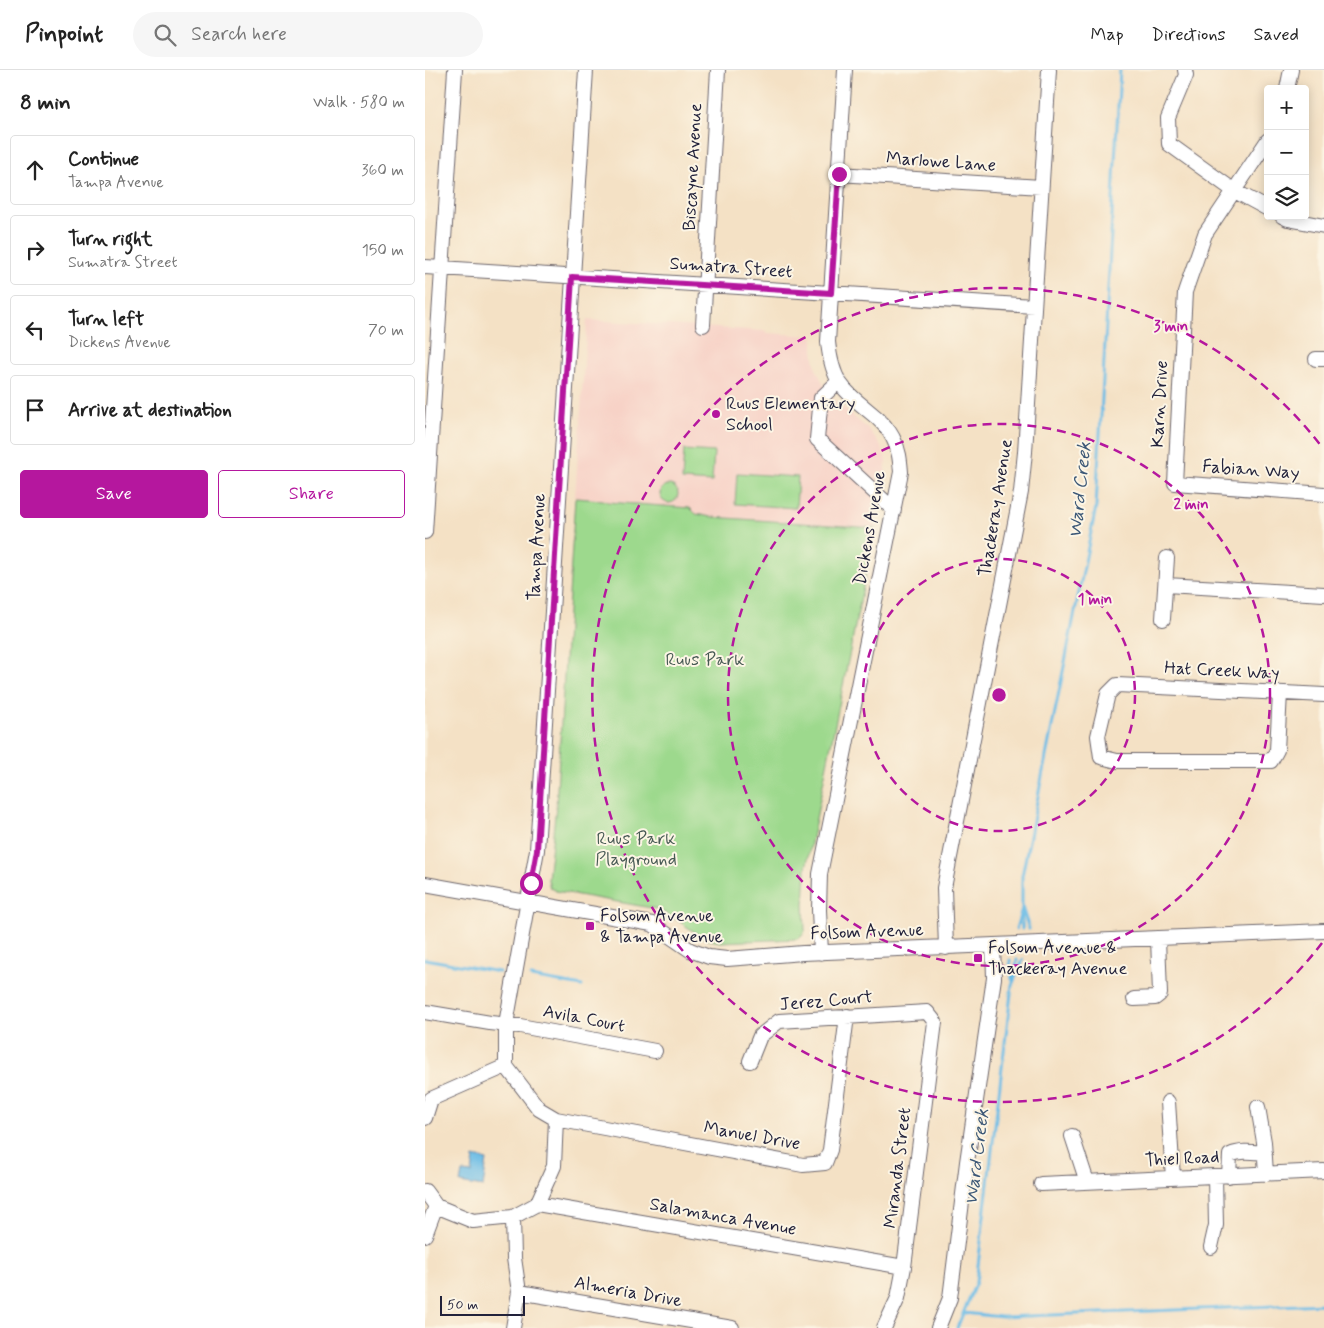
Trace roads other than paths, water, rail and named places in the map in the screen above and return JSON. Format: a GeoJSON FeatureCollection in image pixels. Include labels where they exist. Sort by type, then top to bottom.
{"type":"FeatureCollection","features":[{"type":"Feature","properties":{"kind":"street"},"geometry":{"type":"LineString","coordinates":[[425,532],[455,70]]}},
{"type":"Feature","properties":{"kind":"street","name":"Tampa Avenue"},"geometry":{"type":"LineString","coordinates":[[506,1066],[506,1024],[537,850],[586,70]]}},
{"type":"Feature","properties":{"kind":"street","name":"Biscayne Avenue"},"geometry":{"type":"LineString","coordinates":[[703,325],[718,70]]}},
{"type":"Feature","properties":{"kind":"street","name":"Dickens Avenue"},"geometry":{"type":"LineString","coordinates":[[821,952],[820,874],[901,472],[899,452],[893,437],[881,421],[849,394],[839,382],[830,364],[831,293],[845,70]]}},
{"type":"Feature","properties":{"kind":"street","name":"Thackeray Avenue"},"geometry":{"type":"LineString","coordinates":[[946,948],[944,888],[1021,492],[1049,70]]}},
{"type":"Feature","properties":{"kind":"street"},"geometry":{"type":"LineString","coordinates":[[1185,70],[1186,75],[1168,118],[1169,144],[1233,190],[1264,207]]}},
{"type":"Feature","properties":{"kind":"street"},"geometry":{"type":"LineString","coordinates":[[1288,85],[1291,70]]}},
{"type":"Feature","properties":{"kind":"street","name":"Karn Drive"},"geometry":{"type":"LineString","coordinates":[[1175,483],[1185,292],[1205,234],[1264,146]]}},
{"type":"Feature","properties":{"kind":"street","name":"Marlowe Lane"},"geometry":{"type":"LineString","coordinates":[[839,174],[1041,188]]}},
{"type":"Feature","properties":{"kind":"street"},"geometry":{"type":"LineString","coordinates":[[1293,220],[1324,226]]}},
{"type":"Feature","properties":{"kind":"street","name":"Sumatra Street"},"geometry":{"type":"LineString","coordinates":[[425,267],[1034,306]]}},
{"type":"Feature","properties":{"kind":"street"},"geometry":{"type":"LineString","coordinates":[[839,382],[821,398],[817,439],[894,510]]}},
{"type":"Feature","properties":{"kind":"street","name":"Fabian Way"},"geometry":{"type":"LineString","coordinates":[[1175,483],[1324,494]]}},
{"type":"Feature","properties":{"kind":"street"},"geometry":{"type":"LineString","coordinates":[[1163,619],[1167,558]]}},
{"type":"Feature","properties":{"kind":"street"},"geometry":{"type":"LineString","coordinates":[[1166,584],[1324,594]]}},
{"type":"Feature","properties":{"kind":"street","name":"Hat Creek Way"},"geometry":{"type":"LineString","coordinates":[[1280,693],[1277,750],[1271,761],[1117,761],[1101,757],[1098,736],[1108,694],[1117,685],[1324,695]]}},
{"type":"Feature","properties":{"kind":"street","name":"Folsom Avenue"},"geometry":{"type":"LineString","coordinates":[[425,884],[652,924],[690,950],[709,957],[727,959],[821,952],[1324,931]]}},
{"type":"Feature","properties":{"kind":"street"},"geometry":{"type":"LineString","coordinates":[[1135,998],[1155,998],[1160,994],[1161,978],[1158,938]]}},
{"type":"Feature","properties":{"kind":"street"},"geometry":{"type":"LineString","coordinates":[[938,1328],[950,1298],[967,1162],[994,978],[993,945]]}},
{"type":"Feature","properties":{"kind":"street","name":"Avila Court"},"geometry":{"type":"LineString","coordinates":[[425,1012],[506,1024],[655,1052]]}},
{"type":"Feature","properties":{"kind":"street","name":"Jerez Court"},"geometry":{"type":"LineString","coordinates":[[749,1061],[760,1036],[779,1021],[927,1012]]}},
{"type":"Feature","properties":{"kind":"street","name":"Miranda Street"},"geometry":{"type":"LineString","coordinates":[[885,1328],[898,1298],[903,1267],[935,1022],[927,1012]]}},
{"type":"Feature","properties":{"kind":"street","name":"Manuel Drive"},"geometry":{"type":"LineString","coordinates":[[556,1119],[803,1166],[825,1163],[830,1150],[847,1016]]}},
{"type":"Feature","properties":{"kind":"street"},"geometry":{"type":"LineString","coordinates":[[425,1118],[428,1099],[506,1066],[539,1109],[556,1119],[553,1166],[537,1204],[513,1216],[473,1221],[436,1206],[425,1191]]}},
{"type":"Feature","properties":{"kind":"street"},"geometry":{"type":"LineString","coordinates":[[1168,1102],[1173,1178]]}},
{"type":"Feature","properties":{"kind":"street"},"geometry":{"type":"LineString","coordinates":[[1259,1107],[1267,1174]]}},
{"type":"Feature","properties":{"kind":"street"},"geometry":{"type":"LineString","coordinates":[[1072,1136],[1087,1182]]}},
{"type":"Feature","properties":{"kind":"street"},"geometry":{"type":"LineString","coordinates":[[1229,1176],[1230,1155],[1236,1152],[1249,1151],[1265,1153]]}},
{"type":"Feature","properties":{"kind":"street","name":"Thiel Road"},"geometry":{"type":"LineString","coordinates":[[1041,1184],[1324,1171]]}},
{"type":"Feature","properties":{"kind":"street"},"geometry":{"type":"LineString","coordinates":[[1211,1247],[1216,1225],[1215,1176]]}},
{"type":"Feature","properties":{"kind":"street","name":"Salamanca Avenue"},"geometry":{"type":"LineString","coordinates":[[537,1204],[903,1267]]}},
{"type":"Feature","properties":{"kind":"street"},"geometry":{"type":"LineString","coordinates":[[425,1235],[436,1206]]}},
{"type":"Feature","properties":{"kind":"street"},"geometry":{"type":"LineString","coordinates":[[513,1216],[513,1258],[519,1292],[513,1328]]}},
{"type":"Feature","properties":{"kind":"street","name":"Almeria Drive"},"geometry":{"type":"LineString","coordinates":[[519,1292],[731,1328]]}},
{"type":"Feature","properties":{"kind":"water"},"geometry":{"type":"Polygon","coordinates":[[[474,1157],[487,1160],[483,1187],[460,1183],[462,1172],[472,1173],[474,1157]]]}},
{"type":"Feature","properties":{"kind":"waterway","name":"Ward Creek"},"geometry":{"type":"LineString","coordinates":[[1029,929],[1022,907],[1022,876],[1096,507],[1120,70]]}},
{"type":"Feature","properties":{"kind":"waterway","name":"Ward Creek"},"geometry":{"type":"LineString","coordinates":[[1016,929],[1022,908]]}},
{"type":"Feature","properties":{"kind":"waterway","name":"Ward Creek"},"geometry":{"type":"LineString","coordinates":[[1022,913],[1022,929]]}},
{"type":"Feature","properties":{"kind":"waterway"},"geometry":{"type":"LineString","coordinates":[[425,959],[499,972]]}},
{"type":"Feature","properties":{"kind":"waterway","name":"Ward Creek"},"geometry":{"type":"LineString","coordinates":[[1010,960],[1012,979]]}},
{"type":"Feature","properties":{"kind":"waterway","name":"Ward Creek"},"geometry":{"type":"LineString","coordinates":[[1013,980],[1017,960]]}},
{"type":"Feature","properties":{"kind":"waterway","name":"Ward Creek"},"geometry":{"type":"LineString","coordinates":[[957,1328],[976,1282],[1012,985],[1023,960]]}},
{"type":"Feature","properties":{"kind":"waterway"},"geometry":{"type":"LineString","coordinates":[[531,977],[582,986]]}},
{"type":"Feature","properties":{"kind":"waterway"},"geometry":{"type":"LineString","coordinates":[[964,1313],[1002,1317],[1324,1304]]}},
{"type":"Feature","properties":{"kind":"place","name":"Ruus Elementary School"},"geometry":{"type":"Point","coordinates":[716,414]}},
{"type":"Feature","properties":{"kind":"place","name":"Folsom Avenue & Tampa Avenue"},"geometry":{"type":"Point","coordinates":[590,926]}},
{"type":"Feature","properties":{"kind":"place","name":"Folsom Avenue & Thackeray Avenue"},"geometry":{"type":"Point","coordinates":[978,958]}},
{"type":"Feature","properties":{"kind":"park label","name":"Ruus Park"},"geometry":{"type":"Point","coordinates":[705,660]}},
{"type":"Feature","properties":{"kind":"park label","name":"Ruus Park Playground"},"geometry":{"type":"Point","coordinates":[636,850]}}]}
